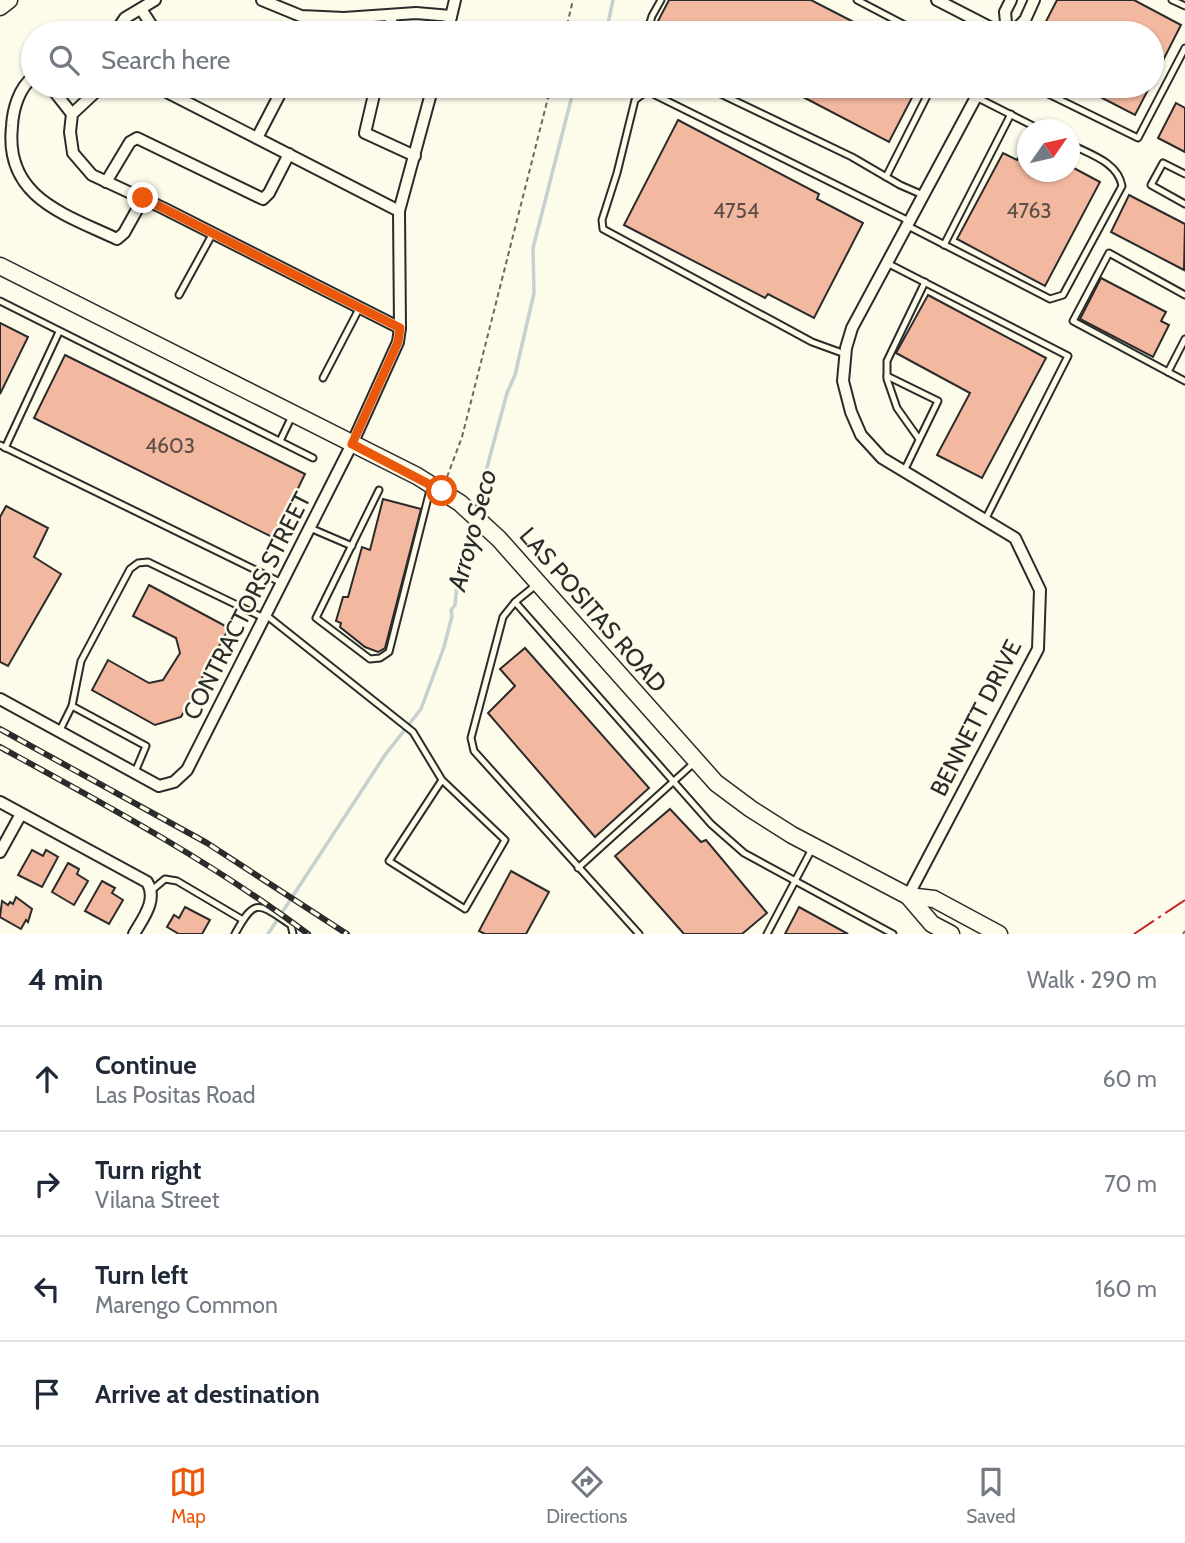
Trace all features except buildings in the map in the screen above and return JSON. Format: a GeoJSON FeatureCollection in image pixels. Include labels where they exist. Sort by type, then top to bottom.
{"type":"FeatureCollection","features":[{"type":"Feature","properties":{"kind":"main road"},"geometry":{"type":"LineString","coordinates":[[0,7],[9,0]]}},
{"type":"Feature","properties":{"kind":"main road","name":"LAS POSITAS ROAD"},"geometry":{"type":"LineString","coordinates":[[0,266],[352,444],[460,503],[499,538],[716,783],[751,809],[813,846],[908,896],[932,923],[951,934]]}},
{"type":"Feature","properties":{"kind":"main road","name":"LAS POSITAS ROAD"},"geometry":{"type":"LineString","coordinates":[[908,896],[934,898],[999,934]]}},
{"type":"Feature","properties":{"kind":"street"},"geometry":{"type":"LineString","coordinates":[[123,21],[155,0]]}},
{"type":"Feature","properties":{"kind":"street"},"geometry":{"type":"LineString","coordinates":[[262,0],[301,16],[391,16],[416,13],[451,16]]}},
{"type":"Feature","properties":{"kind":"street"},"geometry":{"type":"LineString","coordinates":[[450,21],[456,0]]}},
{"type":"Feature","properties":{"kind":"street"},"geometry":{"type":"LineString","coordinates":[[937,0],[978,21]]}},
{"type":"Feature","properties":{"kind":"street"},"geometry":{"type":"LineString","coordinates":[[1007,21],[1005,12],[1011,0]]}},
{"type":"Feature","properties":{"kind":"street"},"geometry":{"type":"LineString","coordinates":[[1024,21],[1034,0]]}},
{"type":"Feature","properties":{"kind":"street"},"geometry":{"type":"LineString","coordinates":[[141,9],[149,21]]}},
{"type":"Feature","properties":{"kind":"street"},"geometry":{"type":"LineString","coordinates":[[390,21],[391,16]]}},
{"type":"Feature","properties":{"kind":"street"},"geometry":{"type":"LineString","coordinates":[[317,21],[319,17]]}},
{"type":"Feature","properties":{"kind":"street"},"geometry":{"type":"LineString","coordinates":[[21,96],[15,106],[10,144],[16,168],[31,192],[47,206],[117,239],[124,233],[143,198]]}},
{"type":"Feature","properties":{"kind":"street"},"geometry":{"type":"LineString","coordinates":[[59,98],[72,114]]}},
{"type":"Feature","properties":{"kind":"street"},"geometry":{"type":"LineString","coordinates":[[90,98],[72,114],[69,132],[73,153],[92,175],[400,328]]}},
{"type":"Feature","properties":{"kind":"street"},"geometry":{"type":"LineString","coordinates":[[179,98],[399,211]]}},
{"type":"Feature","properties":{"kind":"street"},"geometry":{"type":"LineString","coordinates":[[257,138],[275,98]]}},
{"type":"Feature","properties":{"kind":"street"},"geometry":{"type":"LineString","coordinates":[[373,98],[365,134],[415,156]]}},
{"type":"Feature","properties":{"kind":"street","name":"CONTRACTORS STREET"},"geometry":{"type":"LineString","coordinates":[[134,773],[159,786],[174,782],[187,770],[352,444],[398,342],[399,211],[430,98]]}},
{"type":"Feature","properties":{"kind":"street","name":"BENNETT DRIVE"},"geometry":{"type":"LineString","coordinates":[[908,896],[1038,649],[1040,590],[1015,538],[882,458],[861,435],[851,412],[843,381],[845,354],[852,328],[975,98]]}},
{"type":"Feature","properties":{"kind":"street"},"geometry":{"type":"LineString","coordinates":[[107,182],[130,142],[137,138],[263,199],[269,193],[289,154]]}},
{"type":"Feature","properties":{"kind":"street"},"geometry":{"type":"LineString","coordinates":[[0,699],[134,773]]}},
{"type":"Feature","properties":{"kind":"street"},"geometry":{"type":"LineString","coordinates":[[0,802],[147,882],[152,890],[152,902],[134,934]]}},
{"type":"Feature","properties":{"kind":"street"},"geometry":{"type":"LineString","coordinates":[[0,852],[21,814]]}},
{"type":"Feature","properties":{"kind":"lane"},"geometry":{"type":"LineString","coordinates":[[651,21],[661,0]]}},
{"type":"Feature","properties":{"kind":"lane"},"geometry":{"type":"LineString","coordinates":[[857,0],[897,21]]}},
{"type":"Feature","properties":{"kind":"lane"},"geometry":{"type":"LineString","coordinates":[[1172,0],[1185,6]]}},
{"type":"Feature","properties":{"kind":"lane"},"geometry":{"type":"LineString","coordinates":[[1164,88],[1185,48]]}},
{"type":"Feature","properties":{"kind":"lane"},"geometry":{"type":"LineString","coordinates":[[638,98],[602,220],[603,229],[812,342],[845,354]]}},
{"type":"Feature","properties":{"kind":"lane"},"geometry":{"type":"LineString","coordinates":[[661,98],[1050,299],[1063,295],[1122,186],[1117,172],[1110,165],[1080,150]]}},
{"type":"Feature","properties":{"kind":"lane"},"geometry":{"type":"LineString","coordinates":[[729,98],[923,195]]}},
{"type":"Feature","properties":{"kind":"lane"},"geometry":{"type":"LineString","coordinates":[[886,177],[926,98]]}},
{"type":"Feature","properties":{"kind":"lane"},"geometry":{"type":"LineString","coordinates":[[978,98],[1020,119]]}},
{"type":"Feature","properties":{"kind":"lane"},"geometry":{"type":"LineString","coordinates":[[1056,98],[1138,138],[1159,98]]}},
{"type":"Feature","properties":{"kind":"lane"},"geometry":{"type":"LineString","coordinates":[[944,245],[1011,114]]}},
{"type":"Feature","properties":{"kind":"lane"},"geometry":{"type":"LineString","coordinates":[[1185,174],[1163,163],[1151,185],[1185,204]]}},
{"type":"Feature","properties":{"kind":"lane"},"geometry":{"type":"LineString","coordinates":[[179,295],[213,233]]}},
{"type":"Feature","properties":{"kind":"lane"},"geometry":{"type":"LineString","coordinates":[[1185,295],[1109,253],[1073,321],[1185,381]]}},
{"type":"Feature","properties":{"kind":"lane"},"geometry":{"type":"LineString","coordinates":[[887,263],[1068,356],[985,520]]}},
{"type":"Feature","properties":{"kind":"lane"},"geometry":{"type":"LineString","coordinates":[[919,439],[897,408],[887,376],[887,361],[925,282]]}},
{"type":"Feature","properties":{"kind":"lane"},"geometry":{"type":"LineString","coordinates":[[0,301],[313,458]]}},
{"type":"Feature","properties":{"kind":"lane"},"geometry":{"type":"LineString","coordinates":[[323,378],[360,307]]}},
{"type":"Feature","properties":{"kind":"lane"},"geometry":{"type":"LineString","coordinates":[[59,332],[2,446],[282,583]]}},
{"type":"Feature","properties":{"kind":"lane"},"geometry":{"type":"LineString","coordinates":[[1168,372],[1185,339]]}},
{"type":"Feature","properties":{"kind":"lane"},"geometry":{"type":"LineString","coordinates":[[887,376],[938,401],[904,471]]}},
{"type":"Feature","properties":{"kind":"lane"},"geometry":{"type":"LineString","coordinates":[[280,441],[293,414]]}},
{"type":"Feature","properties":{"kind":"lane"},"geometry":{"type":"LineString","coordinates":[[379,490],[316,618],[370,659],[380,658],[389,652],[436,488]]}},
{"type":"Feature","properties":{"kind":"lane"},"geometry":{"type":"LineString","coordinates":[[310,528],[352,546]]}},
{"type":"Feature","properties":{"kind":"lane"},"geometry":{"type":"LineString","coordinates":[[59,732],[72,706],[81,661],[130,569],[138,563],[148,562],[265,617],[413,732],[442,780],[505,840],[465,909],[389,861],[442,780]]}},
{"type":"Feature","properties":{"kind":"lane"},"geometry":{"type":"LineString","coordinates":[[538,583],[503,617],[471,738],[474,751],[639,934]]}},
{"type":"Feature","properties":{"kind":"lane"},"geometry":{"type":"LineString","coordinates":[[515,603],[673,783],[711,824],[744,853],[893,934]]}},
{"type":"Feature","properties":{"kind":"lane"},"geometry":{"type":"LineString","coordinates":[[72,706],[146,746],[134,773]]}},
{"type":"Feature","properties":{"kind":"lane"},"geometry":{"type":"LineString","coordinates":[[578,868],[696,761]]}},
{"type":"Feature","properties":{"kind":"lane"},"geometry":{"type":"LineString","coordinates":[[766,934],[813,846]]}},
{"type":"Feature","properties":{"kind":"lane"},"geometry":{"type":"LineString","coordinates":[[152,890],[165,879],[177,881],[243,920]]}},
{"type":"Feature","properties":{"kind":"lane"},"geometry":{"type":"LineString","coordinates":[[235,934],[254,907],[261,906],[290,925],[293,934]]}},
{"type":"Feature","properties":{"kind":"path"},"geometry":{"type":"LineString","coordinates":[[568,21],[573,0]]}},
{"type":"Feature","properties":{"kind":"path"},"geometry":{"type":"LineString","coordinates":[[436,488],[462,437],[548,98]]}},
{"type":"Feature","properties":{"kind":"waterway","name":"Arroyo Seco"},"geometry":{"type":"LineString","coordinates":[[609,21],[613,0]]}},
{"type":"Feature","properties":{"kind":"waterway","name":"Arroyo Seco"},"geometry":{"type":"LineString","coordinates":[[475,512],[507,393],[515,375],[534,293],[533,248],[571,98]]}},
{"type":"Feature","properties":{"kind":"waterway","name":"Arroyo Seco"},"geometry":{"type":"LineString","coordinates":[[268,934],[385,755],[421,709],[444,647],[472,523]]}},
{"type":"Feature","properties":{"kind":"railway"},"geometry":{"type":"LineString","coordinates":[[0,729],[207,843],[347,934]]}},
{"type":"Feature","properties":{"kind":"railway"},"geometry":{"type":"LineString","coordinates":[[0,747],[196,858],[308,934]]}},
{"type":"Feature","properties":{"kind":"power"},"geometry":{"type":"LineString","coordinates":[[1134,934],[1185,900]]}},
{"type":"Feature","properties":{"kind":"route"},"geometry":{"type":"LineString","coordinates":[[143,198],[400,328],[398,342],[352,444],[442,491]]}}]}
